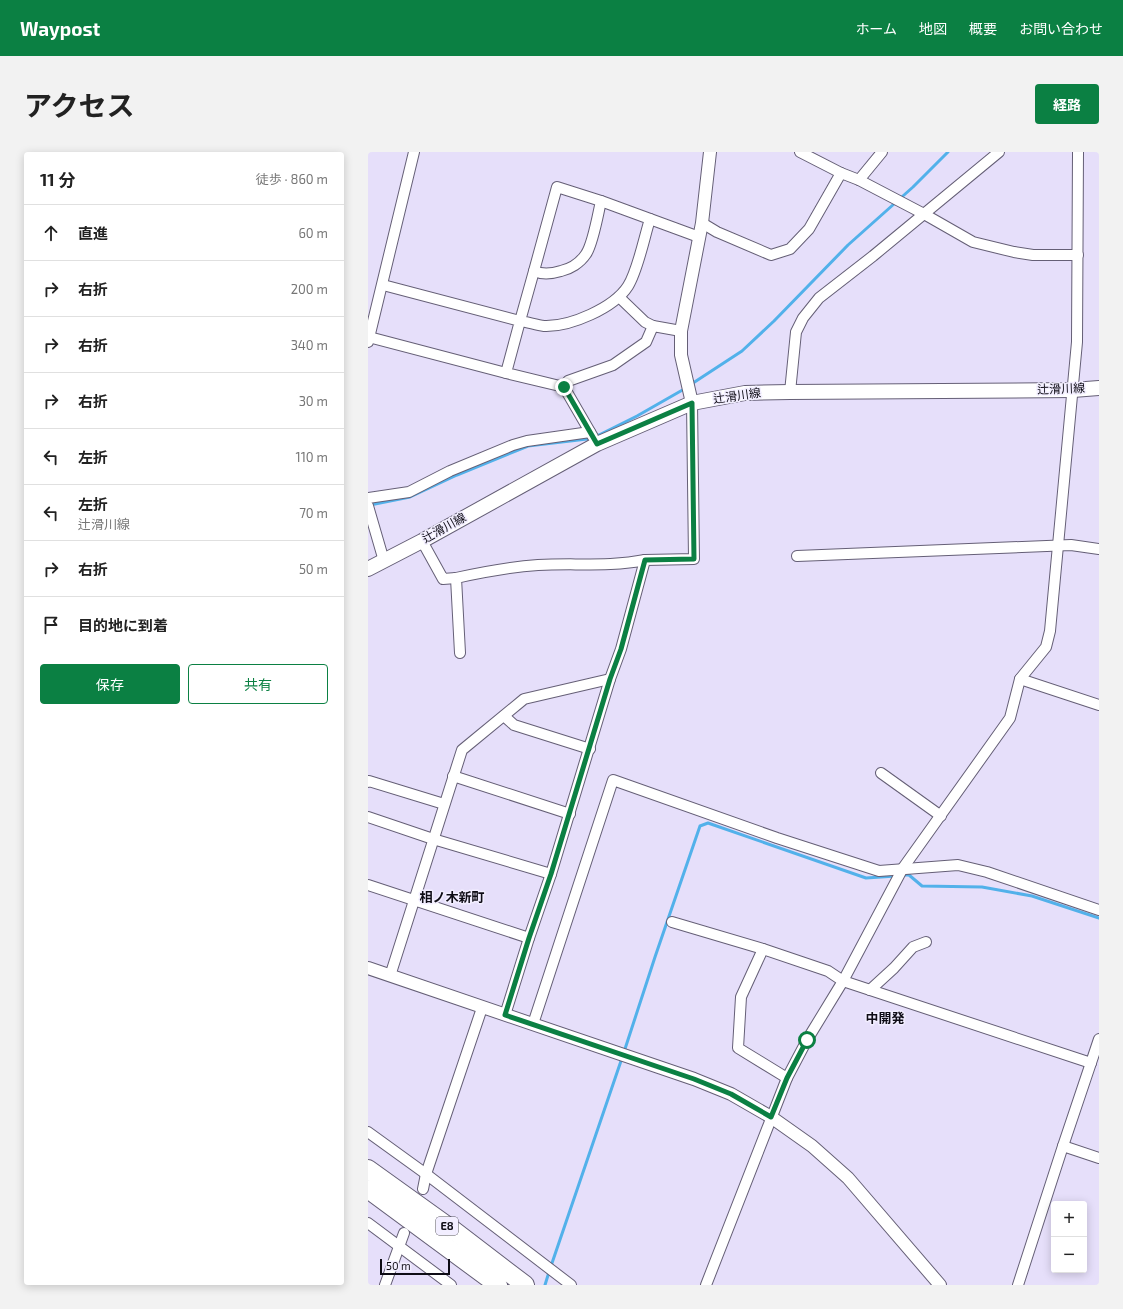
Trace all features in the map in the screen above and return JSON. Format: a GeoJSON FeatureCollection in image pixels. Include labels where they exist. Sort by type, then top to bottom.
{"type":"FeatureCollection","features":[{"type":"Feature","properties":{"kind":"highway","name":"E8"},"geometry":{"type":"LineString","coordinates":[[368,1169],[453,1230],[525,1285]]}},
{"type":"Feature","properties":{"kind":"highway","name":"E8"},"geometry":{"type":"LineString","coordinates":[[368,1189],[498,1285]]}},
{"type":"Feature","properties":{"kind":"main road","name":"辻滑川線"},"geometry":{"type":"LineString","coordinates":[[368,569],[422,541],[594,438],[692,403],[745,393],[1073,390],[1099,388]]}},
{"type":"Feature","properties":{"kind":"street"},"geometry":{"type":"LineString","coordinates":[[368,498],[409,492],[450,471],[513,444],[527,441],[594,438],[564,387],[369,340],[414,152]]}},
{"type":"Feature","properties":{"kind":"street"},"geometry":{"type":"LineString","coordinates":[[422,541],[443,579],[537,565],[629,563],[645,560],[694,559],[692,403],[681,356],[681,331],[702,223],[710,152]]}},
{"type":"Feature","properties":{"kind":"street"},"geometry":{"type":"LineString","coordinates":[[859,180],[882,152]]}},
{"type":"Feature","properties":{"kind":"street"},"geometry":{"type":"LineString","coordinates":[[790,392],[796,332],[803,318],[819,298],[999,152]]}},
{"type":"Feature","properties":{"kind":"street"},"geometry":{"type":"LineString","coordinates":[[706,1285],[787,1078],[807,1040],[843,981],[903,868],[1010,718],[1020,679],[1046,647],[1050,631],[1078,342],[1078,152]]}},
{"type":"Feature","properties":{"kind":"street"},"geometry":{"type":"LineString","coordinates":[[804,153],[924,214],[973,242],[1033,255],[1078,255]]}},
{"type":"Feature","properties":{"kind":"street"},"geometry":{"type":"LineString","coordinates":[[702,223],[753,249],[771,255],[790,249],[809,229],[841,173]]}},
{"type":"Feature","properties":{"kind":"street"},"geometry":{"type":"LineString","coordinates":[[506,373],[557,187],[699,237]]}},
{"type":"Feature","properties":{"kind":"street"},"geometry":{"type":"LineString","coordinates":[[534,272],[552,274],[566,270],[579,262],[586,254],[594,230],[600,201]]}},
{"type":"Feature","properties":{"kind":"street"},"geometry":{"type":"LineString","coordinates":[[382,285],[520,321],[544,326],[561,325],[588,316],[617,299],[628,287],[633,276],[650,219]]}},
{"type":"Feature","properties":{"kind":"street"},"geometry":{"type":"LineString","coordinates":[[619,297],[645,322],[653,326],[681,331]]}},
{"type":"Feature","properties":{"kind":"street"},"geometry":{"type":"LineString","coordinates":[[564,387],[568,381],[613,365],[646,342],[653,326]]}},
{"type":"Feature","properties":{"kind":"street"},"geometry":{"type":"LineString","coordinates":[[368,506],[384,561]]}},
{"type":"Feature","properties":{"kind":"street"},"geometry":{"type":"LineString","coordinates":[[797,556],[1058,546],[1099,549]]}},
{"type":"Feature","properties":{"kind":"street"},"geometry":{"type":"LineString","coordinates":[[505,1015],[570,814],[610,679],[621,649],[645,560]]}},
{"type":"Feature","properties":{"kind":"street"},"geometry":{"type":"LineString","coordinates":[[456,578],[460,653]]}},
{"type":"Feature","properties":{"kind":"street"},"geometry":{"type":"LineString","coordinates":[[390,976],[462,750],[524,699],[610,679]]}},
{"type":"Feature","properties":{"kind":"street"},"geometry":{"type":"LineString","coordinates":[[1020,679],[1099,705]]}},
{"type":"Feature","properties":{"kind":"street"},"geometry":{"type":"LineString","coordinates":[[504,716],[514,725],[590,749]]}},
{"type":"Feature","properties":{"kind":"street"},"geometry":{"type":"LineString","coordinates":[[881,773],[940,816]]}},
{"type":"Feature","properties":{"kind":"street"},"geometry":{"type":"LineString","coordinates":[[453,776],[570,814]]}},
{"type":"Feature","properties":{"kind":"street"},"geometry":{"type":"LineString","coordinates":[[533,1024],[613,780],[777,838],[879,870],[958,865],[987,872],[1099,910]]}},
{"type":"Feature","properties":{"kind":"street"},"geometry":{"type":"LineString","coordinates":[[368,782],[369,781],[444,804]]}},
{"type":"Feature","properties":{"kind":"street"},"geometry":{"type":"LineString","coordinates":[[368,817],[434,839],[551,874]]}},
{"type":"Feature","properties":{"kind":"street"},"geometry":{"type":"LineString","coordinates":[[368,885],[529,938]]}},
{"type":"Feature","properties":{"kind":"street"},"geometry":{"type":"LineString","coordinates":[[672,922],[764,949],[828,971],[843,981],[1091,1063]]}},
{"type":"Feature","properties":{"kind":"street"},"geometry":{"type":"LineString","coordinates":[[870,990],[913,948],[926,942]]}},
{"type":"Feature","properties":{"kind":"street"},"geometry":{"type":"LineString","coordinates":[[764,949],[741,997],[738,1048],[787,1078]]}},
{"type":"Feature","properties":{"kind":"street"},"geometry":{"type":"LineString","coordinates":[[368,968],[694,1079],[731,1094],[771,1117],[812,1146],[848,1178],[940,1285]]}},
{"type":"Feature","properties":{"kind":"street"},"geometry":{"type":"LineString","coordinates":[[423,1189],[426,1174],[482,1008]]}},
{"type":"Feature","properties":{"kind":"street"},"geometry":{"type":"LineString","coordinates":[[1018,1285],[1099,1039]]}},
{"type":"Feature","properties":{"kind":"street"},"geometry":{"type":"LineString","coordinates":[[368,1132],[426,1174],[571,1285]]}},
{"type":"Feature","properties":{"kind":"street"},"geometry":{"type":"LineString","coordinates":[[1063,1146],[1099,1158]]}},
{"type":"Feature","properties":{"kind":"street"},"geometry":{"type":"LineString","coordinates":[[368,1223],[451,1285]]}},
{"type":"Feature","properties":{"kind":"street"},"geometry":{"type":"LineString","coordinates":[[385,1285],[398,1245],[404,1233]]}},
{"type":"Feature","properties":{"kind":"waterway"},"geometry":{"type":"LineString","coordinates":[[690,385],[742,351],[774,321],[848,245],[913,187],[948,152]]}},
{"type":"Feature","properties":{"kind":"waterway"},"geometry":{"type":"LineString","coordinates":[[370,505],[410,497],[457,475],[528,446],[587,439],[599,435],[637,416],[686,388]]}},
{"type":"Feature","properties":{"kind":"waterway"},"geometry":{"type":"LineString","coordinates":[[624,1052],[700,826],[708,823],[866,878],[896,876]]}},
{"type":"Feature","properties":{"kind":"waterway"},"geometry":{"type":"LineString","coordinates":[[902,875],[909,875],[922,886],[982,887],[1032,896],[1099,918]]}},
{"type":"Feature","properties":{"kind":"waterway"},"geometry":{"type":"LineString","coordinates":[[551,1266],[622,1058]]}},
{"type":"Feature","properties":{"kind":"waterway"},"geometry":{"type":"LineString","coordinates":[[545,1285],[549,1272]]}},
{"type":"Feature","properties":{"kind":"district","name":"相ノ木新町"},"geometry":{"type":"Point","coordinates":[452,897]}},
{"type":"Feature","properties":{"kind":"district","name":"中開発"},"geometry":{"type":"Point","coordinates":[885,1018]}},
{"type":"Feature","properties":{"kind":"route"},"geometry":{"type":"LineString","coordinates":[[564,387],[597,444],[692,403],[694,559],[645,560],[621,649],[610,679],[551,874],[505,1015],[694,1079],[731,1094],[771,1117],[787,1078],[807,1040]]}}]}
